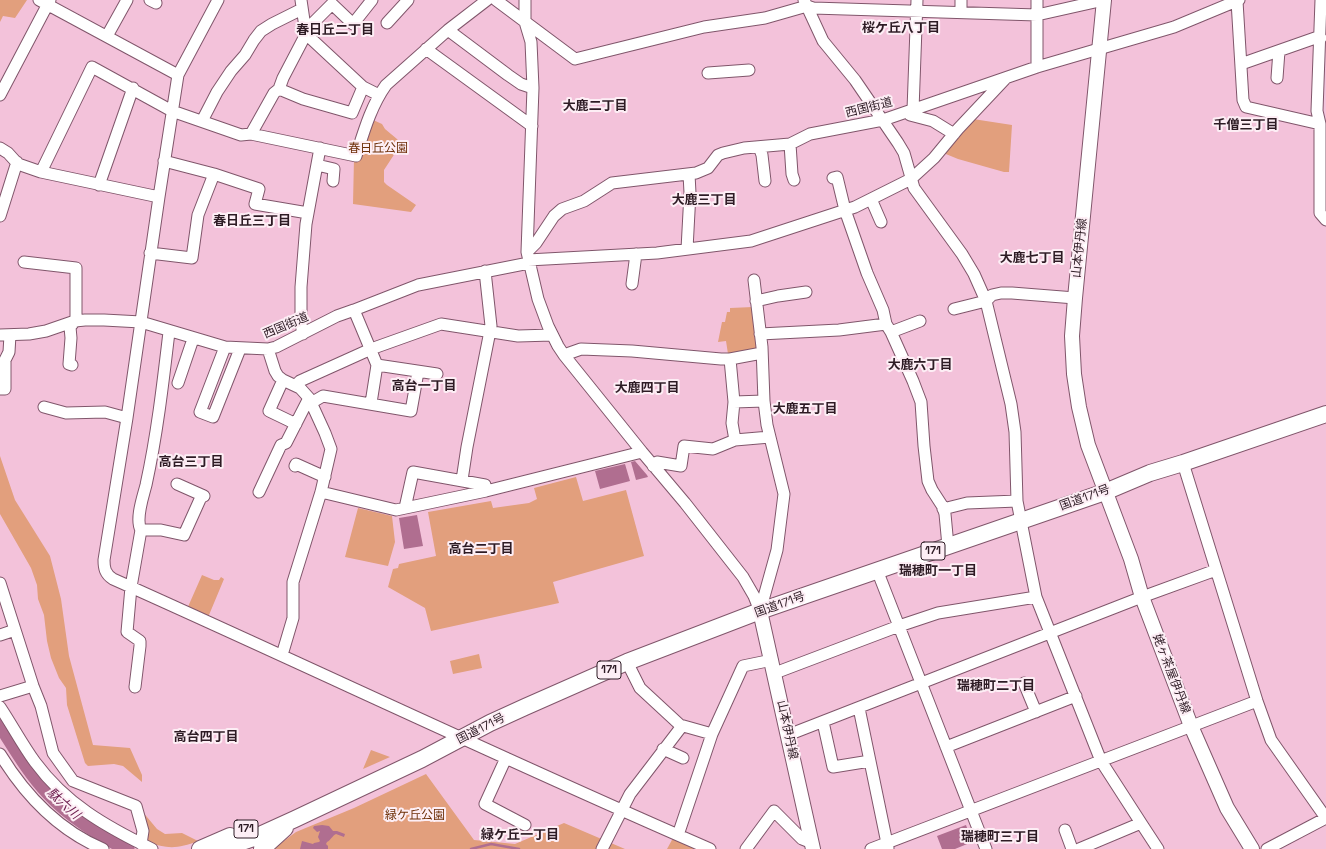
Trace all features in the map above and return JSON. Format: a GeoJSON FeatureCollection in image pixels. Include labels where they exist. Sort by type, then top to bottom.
{"type":"FeatureCollection","features":[{"type":"Feature","properties":{"kind":"highway","name":"国道171号"},"geometry":{"type":"LineString","coordinates":[[236,849],[256,844],[295,819],[422,760],[525,707],[627,662],[760,611],[1020,520],[1106,492],[1150,473],[1326,414]]}},
{"type":"Feature","properties":{"kind":"highway","name":"171"},"geometry":{"type":"LineString","coordinates":[[200,849],[253,826],[295,819]]}},
{"type":"Feature","properties":{"kind":"highway","name":"国道171号"},"geometry":{"type":"LineString","coordinates":[[220,849],[256,844]]}},
{"type":"Feature","properties":{"kind":"main road","name":"山本伊丹線"},"geometry":{"type":"LineString","coordinates":[[1104,0],[1072,336],[1074,374],[1078,407],[1088,445],[1106,492]]}},
{"type":"Feature","properties":{"kind":"main road","name":"姥ヶ茶屋伊丹線"},"geometry":{"type":"LineString","coordinates":[[1106,492],[1131,559],[1142,597],[1191,726],[1227,808],[1252,849]]}},
{"type":"Feature","properties":{"kind":"main road","name":"山本伊丹線"},"geometry":{"type":"LineString","coordinates":[[760,611],[813,846]]}},
{"type":"Feature","properties":{"kind":"street"},"geometry":{"type":"LineString","coordinates":[[107,36],[127,0]]}},
{"type":"Feature","properties":{"kind":"street"},"geometry":{"type":"LineString","coordinates":[[218,0],[178,75],[150,253],[127,418],[104,566],[105,570],[109,576],[131,587],[441,729],[710,849]]}},
{"type":"Feature","properties":{"kind":"street"},"geometry":{"type":"LineString","coordinates":[[251,134],[274,93],[278,89],[282,78],[309,26],[332,4],[353,24],[372,0]]}},
{"type":"Feature","properties":{"kind":"street"},"geometry":{"type":"LineString","coordinates":[[387,23],[408,0]]}},
{"type":"Feature","properties":{"kind":"street"},"geometry":{"type":"LineString","coordinates":[[40,172],[92,67],[133,88],[172,111],[202,120],[241,135],[251,134],[356,156],[369,118],[379,95],[386,85],[448,30],[487,0]]}},
{"type":"Feature","properties":{"kind":"street"},"geometry":{"type":"LineString","coordinates":[[496,0],[575,59],[704,28],[765,18],[806,3]]}},
{"type":"Feature","properties":{"kind":"street"},"geometry":{"type":"LineString","coordinates":[[525,0],[525,22],[531,42],[532,88],[528,258],[538,299],[552,335],[564,355],[653,466],[685,503],[743,577],[754,596],[760,611]]}},
{"type":"Feature","properties":{"kind":"street"},"geometry":{"type":"LineString","coordinates":[[917,0],[910,115],[933,121],[954,134]]}},
{"type":"Feature","properties":{"kind":"street"},"geometry":{"type":"LineString","coordinates":[[961,0],[961,12]]}},
{"type":"Feature","properties":{"kind":"street"},"geometry":{"type":"LineString","coordinates":[[1037,0],[1037,67]]}},
{"type":"Feature","properties":{"kind":"street"},"geometry":{"type":"LineString","coordinates":[[806,3],[813,8],[1036,15],[1104,0]]}},
{"type":"Feature","properties":{"kind":"street"},"geometry":{"type":"LineString","coordinates":[[1238,0],[1241,64],[1246,107],[1320,124]]}},
{"type":"Feature","properties":{"kind":"street","name":"西国街道"},"geometry":{"type":"LineString","coordinates":[[5,335],[29,334],[46,331],[75,321],[104,320],[141,322],[169,332],[224,347],[240,349],[268,349],[303,334],[337,316],[418,285],[485,271],[528,258],[554,216],[562,209],[584,201],[612,183],[689,174],[708,168],[718,155],[723,153],[744,148],[790,144],[810,134],[883,120],[1037,67],[1174,27],[1238,0]]}},
{"type":"Feature","properties":{"kind":"street"},"geometry":{"type":"LineString","coordinates":[[1321,0],[1320,38],[1322,92],[1317,111],[1320,124],[1320,213],[1326,220]]}},
{"type":"Feature","properties":{"kind":"street"},"geometry":{"type":"LineString","coordinates":[[0,95],[45,2],[178,75]]}},
{"type":"Feature","properties":{"kind":"street"},"geometry":{"type":"LineString","coordinates":[[202,120],[217,92],[231,71],[245,56],[261,31],[303,3],[306,31],[363,87],[379,95]]}},
{"type":"Feature","properties":{"kind":"street"},"geometry":{"type":"LineString","coordinates":[[806,3],[823,41],[855,80],[904,153],[910,179],[914,188],[962,254],[974,274],[986,301],[1011,404],[1016,432],[1017,501],[1036,597],[1101,761],[1158,849]]}},
{"type":"Feature","properties":{"kind":"street"},"geometry":{"type":"LineString","coordinates":[[448,30],[521,84],[532,88]]}},
{"type":"Feature","properties":{"kind":"street"},"geometry":{"type":"LineString","coordinates":[[1241,64],[1279,52],[1318,37],[1320,38]]}},
{"type":"Feature","properties":{"kind":"street"},"geometry":{"type":"LineString","coordinates":[[426,49],[532,126]]}},
{"type":"Feature","properties":{"kind":"street"},"geometry":{"type":"LineString","coordinates":[[1277,78],[1279,52]]}},
{"type":"Feature","properties":{"kind":"street"},"geometry":{"type":"LineString","coordinates":[[708,73],[749,70]]}},
{"type":"Feature","properties":{"kind":"street"},"geometry":{"type":"LineString","coordinates":[[528,258],[657,253],[751,241],[845,210],[871,199],[910,179],[934,158],[954,134],[1007,77]]}},
{"type":"Feature","properties":{"kind":"street"},"geometry":{"type":"LineString","coordinates":[[278,89],[352,113],[363,87]]}},
{"type":"Feature","properties":{"kind":"street"},"geometry":{"type":"LineString","coordinates":[[99,185],[133,88]]}},
{"type":"Feature","properties":{"kind":"street"},"geometry":{"type":"LineString","coordinates":[[790,144],[792,174],[794,180]]}},
{"type":"Feature","properties":{"kind":"street"},"geometry":{"type":"LineString","coordinates":[[759,147],[762,155],[765,181]]}},
{"type":"Feature","properties":{"kind":"street"},"geometry":{"type":"LineString","coordinates":[[0,148],[8,153],[17,162],[40,172],[159,197]]}},
{"type":"Feature","properties":{"kind":"street"},"geometry":{"type":"LineString","coordinates":[[303,334],[301,324],[301,287],[306,224],[320,148]]}},
{"type":"Feature","properties":{"kind":"street"},"geometry":{"type":"LineString","coordinates":[[164,161],[214,174],[259,189],[255,204],[308,213]]}},
{"type":"Feature","properties":{"kind":"street"},"geometry":{"type":"LineString","coordinates":[[0,216],[3,202],[17,162]]}},
{"type":"Feature","properties":{"kind":"street"},"geometry":{"type":"LineString","coordinates":[[317,165],[334,169],[333,181]]}},
{"type":"Feature","properties":{"kind":"street"},"geometry":{"type":"LineString","coordinates":[[150,253],[192,258],[198,215],[214,174]]}},
{"type":"Feature","properties":{"kind":"street"},"geometry":{"type":"LineString","coordinates":[[687,249],[690,200],[689,174]]}},
{"type":"Feature","properties":{"kind":"street"},"geometry":{"type":"LineString","coordinates":[[837,177],[845,210],[867,272],[883,310],[888,328],[913,380],[921,402],[928,480],[945,514],[948,546]]}},
{"type":"Feature","properties":{"kind":"street"},"geometry":{"type":"LineString","coordinates":[[871,199],[881,222]]}},
{"type":"Feature","properties":{"kind":"street"},"geometry":{"type":"LineString","coordinates":[[632,284],[636,254]]}},
{"type":"Feature","properties":{"kind":"street"},"geometry":{"type":"LineString","coordinates":[[24,262],[76,268],[76,317],[70,328],[71,338],[69,364],[72,365]]}},
{"type":"Feature","properties":{"kind":"street"},"geometry":{"type":"LineString","coordinates":[[462,480],[491,326],[485,271]]}},
{"type":"Feature","properties":{"kind":"street"},"geometry":{"type":"LineString","coordinates":[[754,280],[762,353],[764,401],[767,425],[784,494],[784,504],[776,555],[760,611]]}},
{"type":"Feature","properties":{"kind":"street"},"geometry":{"type":"LineString","coordinates":[[756,301],[806,292]]}},
{"type":"Feature","properties":{"kind":"street"},"geometry":{"type":"LineString","coordinates":[[954,309],[986,301],[992,295],[1001,293],[1075,298]]}},
{"type":"Feature","properties":{"kind":"street"},"geometry":{"type":"LineString","coordinates":[[354,310],[378,364],[371,403]]}},
{"type":"Feature","properties":{"kind":"street"},"geometry":{"type":"LineString","coordinates":[[760,334],[888,328],[920,321]]}},
{"type":"Feature","properties":{"kind":"street"},"geometry":{"type":"LineString","coordinates":[[296,386],[300,380],[371,349],[442,324],[518,336],[552,335]]}},
{"type":"Feature","properties":{"kind":"street"},"geometry":{"type":"LineString","coordinates":[[135,687],[140,641],[127,632],[131,587],[141,530],[138,525],[140,511],[149,472],[159,415],[169,332]]}},
{"type":"Feature","properties":{"kind":"street"},"geometry":{"type":"LineString","coordinates":[[0,389],[5,389],[3,360],[9,352],[5,335]]}},
{"type":"Feature","properties":{"kind":"street"},"geometry":{"type":"LineString","coordinates":[[178,383],[193,339]]}},
{"type":"Feature","properties":{"kind":"street"},"geometry":{"type":"LineString","coordinates":[[224,347],[200,412],[213,417],[240,349]]}},
{"type":"Feature","properties":{"kind":"street"},"geometry":{"type":"LineString","coordinates":[[268,349],[276,373],[283,380],[303,391],[310,401],[326,432],[331,449],[321,492],[293,582],[293,618],[282,655]]}},
{"type":"Feature","properties":{"kind":"street"},"geometry":{"type":"LineString","coordinates":[[564,355],[581,350],[624,351],[730,359],[762,353]]}},
{"type":"Feature","properties":{"kind":"street"},"geometry":{"type":"LineString","coordinates":[[730,359],[734,402],[732,424],[735,440]]}},
{"type":"Feature","properties":{"kind":"street"},"geometry":{"type":"LineString","coordinates":[[378,364],[418,372],[437,374]]}},
{"type":"Feature","properties":{"kind":"street"},"geometry":{"type":"LineString","coordinates":[[259,492],[281,445],[286,443],[310,401],[323,396],[411,411],[418,372]]}},
{"type":"Feature","properties":{"kind":"street"},"geometry":{"type":"LineString","coordinates":[[283,380],[269,411],[296,424]]}},
{"type":"Feature","properties":{"kind":"street"},"geometry":{"type":"LineString","coordinates":[[734,402],[764,401]]}},
{"type":"Feature","properties":{"kind":"street"},"geometry":{"type":"LineString","coordinates":[[44,407],[66,413],[105,412],[127,418]]}},
{"type":"Feature","properties":{"kind":"street"},"geometry":{"type":"LineString","coordinates":[[653,466],[657,462],[681,466],[684,446],[713,449],[735,440],[770,437]]}},
{"type":"Feature","properties":{"kind":"street"},"geometry":{"type":"LineString","coordinates":[[321,492],[396,510],[486,491],[642,452]]}},
{"type":"Feature","properties":{"kind":"street"},"geometry":{"type":"LineString","coordinates":[[1183,463],[1257,701],[1271,740],[1326,818],[1267,849]]}},
{"type":"Feature","properties":{"kind":"street"},"geometry":{"type":"LineString","coordinates":[[296,464],[324,477]]}},
{"type":"Feature","properties":{"kind":"street"},"geometry":{"type":"LineString","coordinates":[[405,508],[413,472],[485,485],[486,491]]}},
{"type":"Feature","properties":{"kind":"street"},"geometry":{"type":"LineString","coordinates":[[141,530],[161,530],[187,536],[203,496],[177,484]]}},
{"type":"Feature","properties":{"kind":"street"},"geometry":{"type":"LineString","coordinates":[[943,509],[967,504],[1017,501]]}},
{"type":"Feature","properties":{"kind":"street"},"geometry":{"type":"LineString","coordinates":[[878,570],[986,849]]}},
{"type":"Feature","properties":{"kind":"street"},"geometry":{"type":"LineString","coordinates":[[788,735],[1142,597],[1216,570]]}},
{"type":"Feature","properties":{"kind":"street"},"geometry":{"type":"LineString","coordinates":[[0,582],[32,686],[41,706],[53,753],[73,781],[136,806],[143,831],[141,844]]}},
{"type":"Feature","properties":{"kind":"street"},"geometry":{"type":"LineString","coordinates":[[775,674],[899,626],[938,613],[1036,597]]}},
{"type":"Feature","properties":{"kind":"street"},"geometry":{"type":"LineString","coordinates":[[0,635],[15,630]]}},
{"type":"Feature","properties":{"kind":"street"},"geometry":{"type":"LineString","coordinates":[[678,835],[712,734],[743,666],[772,660]]}},
{"type":"Feature","properties":{"kind":"street"},"geometry":{"type":"LineString","coordinates":[[627,662],[640,688],[682,726],[712,734]]}},
{"type":"Feature","properties":{"kind":"street"},"geometry":{"type":"LineString","coordinates":[[1024,683],[1036,712]]}},
{"type":"Feature","properties":{"kind":"street"},"geometry":{"type":"LineString","coordinates":[[0,696],[32,686]]}},
{"type":"Feature","properties":{"kind":"street"},"geometry":{"type":"LineString","coordinates":[[946,746],[1076,696]]}},
{"type":"Feature","properties":{"kind":"street"},"geometry":{"type":"LineString","coordinates":[[871,849],[888,846],[971,811],[1257,701]]}},
{"type":"Feature","properties":{"kind":"street"},"geometry":{"type":"LineString","coordinates":[[0,707],[34,761],[64,795],[103,824],[152,849]]}},
{"type":"Feature","properties":{"kind":"street"},"geometry":{"type":"LineString","coordinates":[[859,708],[888,846]]}},
{"type":"Feature","properties":{"kind":"street"},"geometry":{"type":"LineString","coordinates":[[823,722],[833,767],[870,761]]}},
{"type":"Feature","properties":{"kind":"street"},"geometry":{"type":"LineString","coordinates":[[602,849],[630,794],[682,726]]}},
{"type":"Feature","properties":{"kind":"street"},"geometry":{"type":"LineString","coordinates":[[663,750],[683,758]]}},
{"type":"Feature","properties":{"kind":"street"},"geometry":{"type":"LineString","coordinates":[[0,754],[18,781],[34,800],[51,816],[82,838],[103,849]]}},
{"type":"Feature","properties":{"kind":"street"},"geometry":{"type":"LineString","coordinates":[[506,758],[485,804],[525,825]]}},
{"type":"Feature","properties":{"kind":"street"},"geometry":{"type":"LineString","coordinates":[[746,849],[774,811],[802,839],[813,846]]}},
{"type":"Feature","properties":{"kind":"street"},"geometry":{"type":"LineString","coordinates":[[1078,849],[1141,823]]}},
{"type":"Feature","properties":{"kind":"street"},"geometry":{"type":"LineString","coordinates":[[1065,830],[1072,849]]}},
{"type":"Feature","properties":{"kind":"green space"},"geometry":{"type":"Polygon","coordinates":[[[0,0],[27,0],[15,18],[3,16],[0,22],[0,0]]]}},
{"type":"Feature","properties":{"kind":"green space","name":"春日丘公園"},"geometry":{"type":"Polygon","coordinates":[[[371,119],[382,124],[385,129],[400,143],[384,170],[384,182],[416,205],[411,212],[353,204],[354,158],[371,119]]]}},
{"type":"Feature","properties":{"kind":"green space"},"geometry":{"type":"Polygon","coordinates":[[[973,119],[1012,125],[1009,172],[1004,172],[958,159],[941,152],[973,119]]]}},
{"type":"Feature","properties":{"kind":"green space"},"geometry":{"type":"Polygon","coordinates":[[[753,307],[759,348],[728,354],[726,341],[718,342],[722,322],[725,322],[727,312],[730,312],[730,308],[753,307]]]}},
{"type":"Feature","properties":{"kind":"green space"},"geometry":{"type":"Polygon","coordinates":[[[0,456],[15,500],[50,556],[61,599],[69,656],[93,745],[130,748],[142,775],[142,782],[123,766],[114,764],[88,766],[85,763],[67,705],[66,688],[59,678],[51,658],[47,641],[44,615],[38,599],[37,585],[31,568],[0,514],[0,456]]]}},
{"type":"Feature","properties":{"kind":"green space"},"geometry":{"type":"Polygon","coordinates":[[[576,477],[583,501],[626,490],[644,556],[553,582],[559,603],[431,631],[425,608],[388,587],[393,569],[398,568],[399,564],[436,556],[428,512],[491,501],[493,508],[529,503],[537,499],[534,488],[576,477]]]}},
{"type":"Feature","properties":{"kind":"green space"},"geometry":{"type":"Polygon","coordinates":[[[358,508],[392,516],[395,542],[388,566],[345,557],[358,508]]]}},
{"type":"Feature","properties":{"kind":"green space"},"geometry":{"type":"Polygon","coordinates":[[[202,575],[214,580],[219,580],[221,577],[224,579],[209,615],[205,617],[187,609],[202,575]]]}},
{"type":"Feature","properties":{"kind":"green space"},"geometry":{"type":"Polygon","coordinates":[[[479,654],[482,668],[453,674],[450,661],[479,654]]]}},
{"type":"Feature","properties":{"kind":"green space"},"geometry":{"type":"Polygon","coordinates":[[[371,750],[390,757],[363,769],[371,750]]]}},
{"type":"Feature","properties":{"kind":"green space","name":"緑ケ丘公園"},"geometry":{"type":"Polygon","coordinates":[[[426,774],[474,840],[515,844],[564,823],[625,849],[273,849],[296,832],[354,808],[426,774]]]}},
{"type":"Feature","properties":{"kind":"green space"},"geometry":{"type":"Polygon","coordinates":[[[142,811],[157,829],[165,834],[182,833],[198,841],[178,847],[167,847],[147,842],[142,811]]]}},
{"type":"Feature","properties":{"kind":"green space"},"geometry":{"type":"Polygon","coordinates":[[[673,838],[696,849],[667,849],[673,838]]]}},
{"type":"Feature","properties":{"kind":"shaded area"},"geometry":{"type":"Polygon","coordinates":[[[635,461],[648,477],[636,480],[631,462],[635,461]]]}},
{"type":"Feature","properties":{"kind":"shaded area"},"geometry":{"type":"Polygon","coordinates":[[[625,464],[630,481],[600,489],[595,471],[625,464]]]}},
{"type":"Feature","properties":{"kind":"shaded area"},"geometry":{"type":"Polygon","coordinates":[[[417,515],[423,546],[404,549],[399,518],[417,515]]]}},
{"type":"Feature","properties":{"kind":"shaded area"},"geometry":{"type":"Polygon","coordinates":[[[966,825],[972,842],[955,849],[942,849],[937,836],[966,825]]]}},
{"type":"Feature","properties":{"kind":"shaded area"},"geometry":{"type":"Polygon","coordinates":[[[314,826],[329,826],[333,831],[345,834],[344,837],[336,834],[327,842],[326,844],[328,849],[300,849],[302,841],[313,844],[320,841],[318,837],[320,831],[317,832],[313,828],[314,826]]]}},
{"type":"Feature","properties":{"kind":"waterway","name":"駄六川"},"geometry":{"type":"LineString","coordinates":[[0,724],[22,759],[57,801],[85,824],[127,849]]}},
{"type":"Feature","properties":{"kind":"waterway"},"geometry":{"type":"LineString","coordinates":[[471,849],[491,844],[519,849]]}},
{"type":"Feature","properties":{"kind":"district","name":"桜ケ丘八丁目"},"geometry":{"type":"Point","coordinates":[901,28]}},
{"type":"Feature","properties":{"kind":"district","name":"春日丘二丁目"},"geometry":{"type":"Point","coordinates":[335,30]}},
{"type":"Feature","properties":{"kind":"district","name":"大鹿二丁目"},"geometry":{"type":"Point","coordinates":[595,106]}},
{"type":"Feature","properties":{"kind":"district","name":"千僧三丁目"},"geometry":{"type":"Point","coordinates":[1246,125]}},
{"type":"Feature","properties":{"kind":"district","name":"大鹿三丁目"},"geometry":{"type":"Point","coordinates":[704,200]}},
{"type":"Feature","properties":{"kind":"district","name":"春日丘三丁目"},"geometry":{"type":"Point","coordinates":[252,221]}},
{"type":"Feature","properties":{"kind":"district","name":"大鹿七丁目"},"geometry":{"type":"Point","coordinates":[1032,258]}},
{"type":"Feature","properties":{"kind":"district","name":"大鹿六丁目"},"geometry":{"type":"Point","coordinates":[920,365]}},
{"type":"Feature","properties":{"kind":"district","name":"高台一丁目"},"geometry":{"type":"Point","coordinates":[424,386]}},
{"type":"Feature","properties":{"kind":"district","name":"大鹿四丁目"},"geometry":{"type":"Point","coordinates":[647,388]}},
{"type":"Feature","properties":{"kind":"district","name":"大鹿五丁目"},"geometry":{"type":"Point","coordinates":[805,409]}},
{"type":"Feature","properties":{"kind":"district","name":"高台三丁目"},"geometry":{"type":"Point","coordinates":[191,462]}},
{"type":"Feature","properties":{"kind":"district","name":"高台二丁目"},"geometry":{"type":"Point","coordinates":[481,549]}},
{"type":"Feature","properties":{"kind":"district","name":"瑞穂町一丁目"},"geometry":{"type":"Point","coordinates":[938,571]}},
{"type":"Feature","properties":{"kind":"district","name":"瑞穂町二丁目"},"geometry":{"type":"Point","coordinates":[996,686]}},
{"type":"Feature","properties":{"kind":"district","name":"高台四丁目"},"geometry":{"type":"Point","coordinates":[206,737]}},
{"type":"Feature","properties":{"kind":"district","name":"緑ケ丘一丁目"},"geometry":{"type":"Point","coordinates":[520,835]}},
{"type":"Feature","properties":{"kind":"district","name":"瑞穂町三丁目"},"geometry":{"type":"Point","coordinates":[1000,837]}}]}
